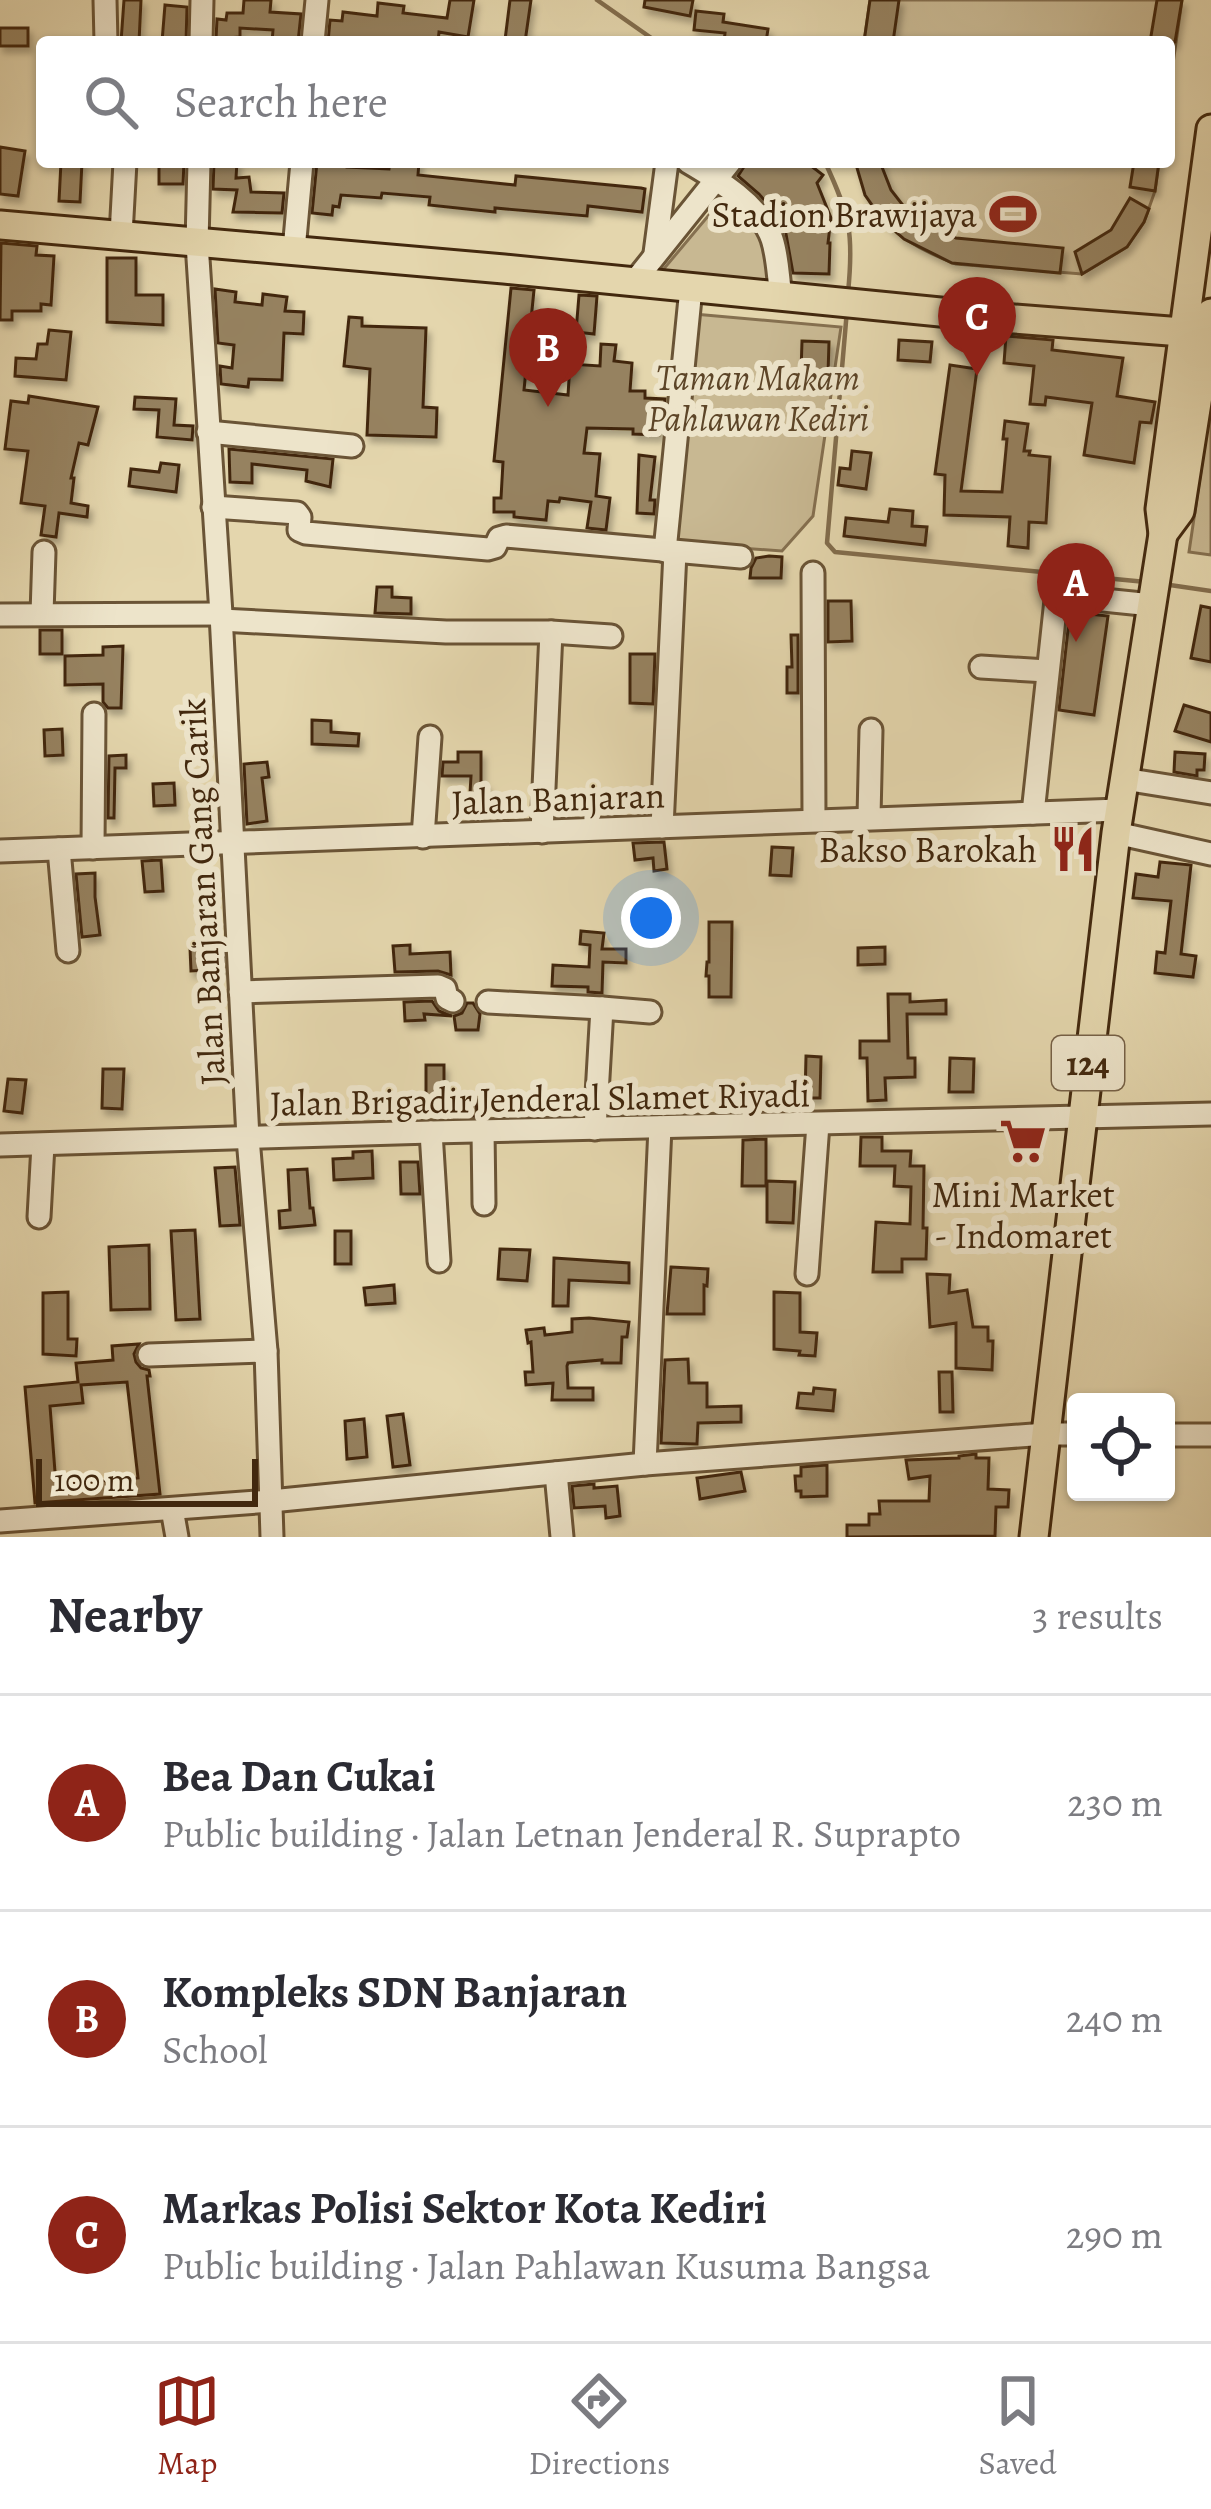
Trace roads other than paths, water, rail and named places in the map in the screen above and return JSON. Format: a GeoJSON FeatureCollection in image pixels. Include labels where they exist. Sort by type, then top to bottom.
{"type":"FeatureCollection","features":[{"type":"Feature","properties":{"kind":"main road"},"geometry":{"type":"LineString","coordinates":[[0,225],[1001,318],[1201,326],[1211,129]]}},
{"type":"Feature","properties":{"kind":"main road","name":"124"},"geometry":{"type":"LineString","coordinates":[[1034,1537],[1118,821],[1163,533],[1160,509],[1201,326]]}},
{"type":"Feature","properties":{"kind":"street"},"geometry":{"type":"LineString","coordinates":[[105,0],[106,36]]}},
{"type":"Feature","properties":{"kind":"street"},"geometry":{"type":"LineString","coordinates":[[201,36],[202,0]]}},
{"type":"Feature","properties":{"kind":"street"},"geometry":{"type":"LineString","coordinates":[[314,36],[317,0]]}},
{"type":"Feature","properties":{"kind":"street"},"geometry":{"type":"LineString","coordinates":[[121,236],[125,168]]}},
{"type":"Feature","properties":{"kind":"street","name":"Jalan Banjaran Gang Carik"},"geometry":{"type":"LineString","coordinates":[[199,168],[197,243],[248,1138],[266,1351],[272,1537]]}},
{"type":"Feature","properties":{"kind":"street"},"geometry":{"type":"LineString","coordinates":[[294,250],[301,168]]}},
{"type":"Feature","properties":{"kind":"street"},"geometry":{"type":"LineString","coordinates":[[656,254],[666,168]]}},
{"type":"Feature","properties":{"kind":"street"},"geometry":{"type":"LineString","coordinates":[[634,282],[723,171],[737,195],[766,225],[781,296]]}},
{"type":"Feature","properties":{"kind":"street"},"geometry":{"type":"LineString","coordinates":[[662,826],[670,552],[691,287]]}},
{"type":"Feature","properties":{"kind":"street"},"geometry":{"type":"LineString","coordinates":[[208,432],[352,446]]}},
{"type":"Feature","properties":{"kind":"street"},"geometry":{"type":"LineString","coordinates":[[213,507],[297,513],[299,530],[305,533],[488,549],[506,536],[741,557]]}},
{"type":"Feature","properties":{"kind":"street"},"geometry":{"type":"LineString","coordinates":[[42,614],[44,552]]}},
{"type":"Feature","properties":{"kind":"street"},"geometry":{"type":"LineString","coordinates":[[813,573],[814,819]]}},
{"type":"Feature","properties":{"kind":"street"},"geometry":{"type":"LineString","coordinates":[[1033,813],[1058,598],[1155,587]]}},
{"type":"Feature","properties":{"kind":"street"},"geometry":{"type":"LineString","coordinates":[[0,614],[221,617],[446,632],[611,636]]}},
{"type":"Feature","properties":{"kind":"street"},"geometry":{"type":"LineString","coordinates":[[542,832],[550,632]]}},
{"type":"Feature","properties":{"kind":"street"},"geometry":{"type":"LineString","coordinates":[[981,667],[1047,671]]}},
{"type":"Feature","properties":{"kind":"street"},"geometry":{"type":"LineString","coordinates":[[93,848],[94,714]]}},
{"type":"Feature","properties":{"kind":"street"},"geometry":{"type":"LineString","coordinates":[[869,817],[871,730]]}},
{"type":"Feature","properties":{"kind":"street"},"geometry":{"type":"LineString","coordinates":[[423,837],[430,737]]}},
{"type":"Feature","properties":{"kind":"street"},"geometry":{"type":"LineString","coordinates":[[1124,779],[1211,793]]}},
{"type":"Feature","properties":{"kind":"street","name":"Jalan Banjaran"},"geometry":{"type":"LineString","coordinates":[[0,851],[1033,813],[1118,821],[1211,854]]}},
{"type":"Feature","properties":{"kind":"street"},"geometry":{"type":"LineString","coordinates":[[59,849],[68,951]]}},
{"type":"Feature","properties":{"kind":"street"},"geometry":{"type":"LineString","coordinates":[[240,992],[438,986],[453,1001]]}},
{"type":"Feature","properties":{"kind":"street"},"geometry":{"type":"LineString","coordinates":[[488,1002],[650,1012]]}},
{"type":"Feature","properties":{"kind":"street"},"geometry":{"type":"LineString","coordinates":[[595,1129],[602,1008]]}},
{"type":"Feature","properties":{"kind":"street","name":"Jalan Brigadir Jenderal Slamet Riyadi"},"geometry":{"type":"LineString","coordinates":[[0,1145],[1211,1114]]}},
{"type":"Feature","properties":{"kind":"street"},"geometry":{"type":"LineString","coordinates":[[807,1274],[818,1124]]}},
{"type":"Feature","properties":{"kind":"street"},"geometry":{"type":"LineString","coordinates":[[644,1464],[660,1127]]}},
{"type":"Feature","properties":{"kind":"street"},"geometry":{"type":"LineString","coordinates":[[483,1131],[484,1204]]}},
{"type":"Feature","properties":{"kind":"street"},"geometry":{"type":"LineString","coordinates":[[431,1132],[439,1261]]}},
{"type":"Feature","properties":{"kind":"street"},"geometry":{"type":"LineString","coordinates":[[39,1217],[43,1145]]}},
{"type":"Feature","properties":{"kind":"street"},"geometry":{"type":"LineString","coordinates":[[149,1355],[266,1351]]}},
{"type":"Feature","properties":{"kind":"street"},"geometry":{"type":"LineString","coordinates":[[0,1521],[271,1501],[644,1464],[1067,1434]]}},
{"type":"Feature","properties":{"kind":"street"},"geometry":{"type":"LineString","coordinates":[[1175,1435],[1211,1435]]}},
{"type":"Feature","properties":{"kind":"street"},"geometry":{"type":"LineString","coordinates":[[556,1473],[562,1537]]}},
{"type":"Feature","properties":{"kind":"street"},"geometry":{"type":"LineString","coordinates":[[172,1509],[177,1537]]}},
{"type":"Feature","properties":{"kind":"waterway"},"geometry":{"type":"LineString","coordinates":[[597,0],[648,36]]}},
{"type":"Feature","properties":{"kind":"waterway"},"geometry":{"type":"LineString","coordinates":[[828,168],[848,225],[848,293]]}},
{"type":"Feature","properties":{"kind":"waterway"},"geometry":{"type":"LineString","coordinates":[[847,310],[827,543],[835,552],[1146,582]]}},
{"type":"Feature","properties":{"kind":"waterway"},"geometry":{"type":"LineString","coordinates":[[1163,584],[1211,591]]}},
{"type":"Feature","properties":{"kind":"place","name":"Stadion Brawijaya"},"geometry":{"type":"Point","coordinates":[1013,214]}},
{"type":"Feature","properties":{"kind":"place","name":"Markas Polisi Sektor Kota Kediri"},"geometry":{"type":"Point","coordinates":[977,376]}},
{"type":"Feature","properties":{"kind":"place","name":"Kompleks SDN Banjaran"},"geometry":{"type":"Point","coordinates":[548,407]}},
{"type":"Feature","properties":{"kind":"place","name":"Bea Dan Cukai"},"geometry":{"type":"Point","coordinates":[1076,642]}},
{"type":"Feature","properties":{"kind":"place","name":"Bakso Barokah"},"geometry":{"type":"Point","coordinates":[1073,849]}},
{"type":"Feature","properties":{"kind":"place","name":"Mini Market - Indomaret"},"geometry":{"type":"Point","coordinates":[1023,1141]}},
{"type":"Feature","properties":{"kind":"park label","name":"Taman Makam Pahlawan Kediri"},"geometry":{"type":"Point","coordinates":[758,398]}}]}
